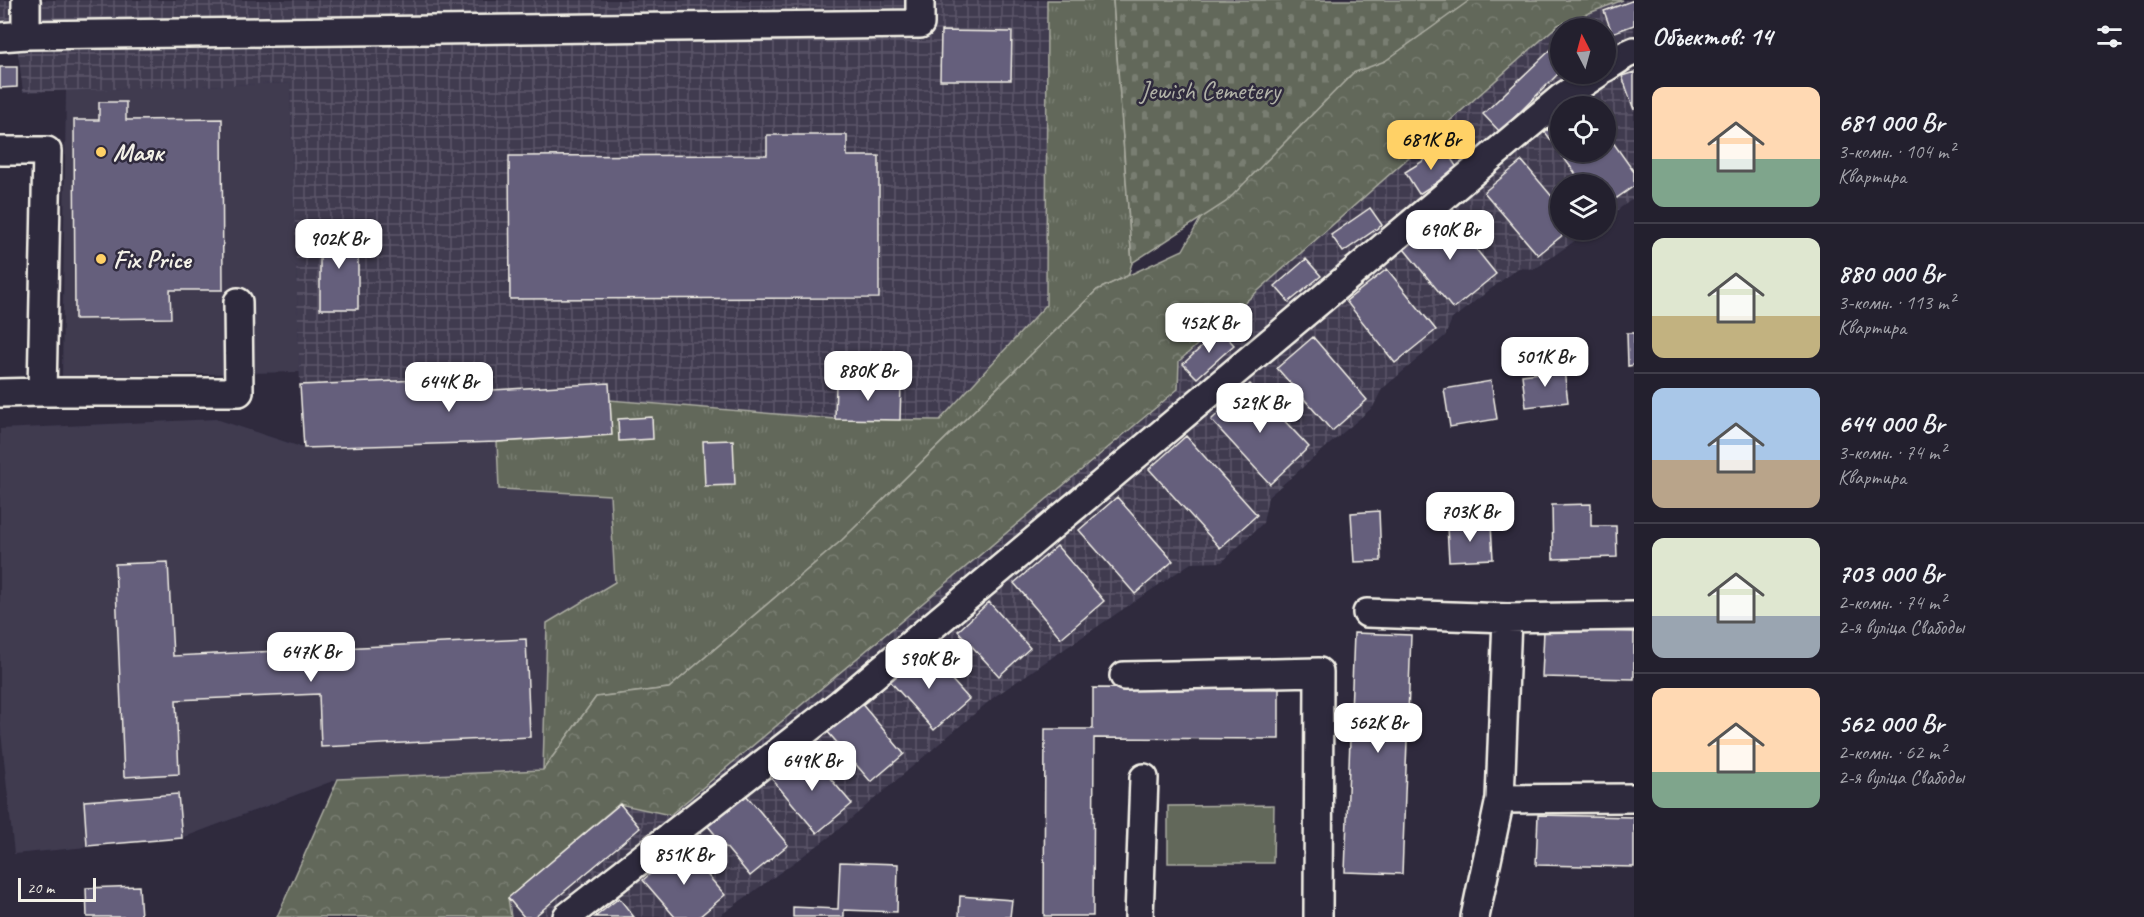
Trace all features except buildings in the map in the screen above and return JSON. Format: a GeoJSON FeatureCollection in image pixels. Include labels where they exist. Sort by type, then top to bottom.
{"type":"FeatureCollection","features":[{"type":"Feature","properties":{"kind":"street"},"geometry":{"type":"LineString","coordinates":[[26,0],[13,36],[920,24],[920,0]]}},
{"type":"Feature","properties":{"kind":"street"},"geometry":{"type":"LineString","coordinates":[[1616,61],[1634,51]]}},
{"type":"Feature","properties":{"kind":"street"},"geometry":{"type":"LineString","coordinates":[[567,917],[841,704],[1561,98],[1582,84]]}},
{"type":"Feature","properties":{"kind":"street"},"geometry":{"type":"LineString","coordinates":[[0,152],[47,151],[42,392]]}},
{"type":"Feature","properties":{"kind":"street"},"geometry":{"type":"LineString","coordinates":[[0,393],[239,392],[238,302]]}},
{"type":"Feature","properties":{"kind":"street"},"geometry":{"type":"LineString","coordinates":[[1367,613],[1506,618],[1634,616]]}},
{"type":"Feature","properties":{"kind":"street"},"geometry":{"type":"LineString","coordinates":[[1475,917],[1500,799],[1506,618]]}},
{"type":"Feature","properties":{"kind":"street"},"geometry":{"type":"LineString","coordinates":[[1124,676],[1319,672],[1318,917]]}},
{"type":"Feature","properties":{"kind":"street"},"geometry":{"type":"LineString","coordinates":[[1139,917],[1144,778]]}},
{"type":"Feature","properties":{"kind":"street"},"geometry":{"type":"LineString","coordinates":[[1500,799],[1634,798]]}},
{"type":"Feature","properties":{"kind":"shaded area"},"geometry":{"type":"Polygon","coordinates":[[[0,0],[1047,0],[1046,305],[940,420],[835,419],[610,400],[612,435],[497,442],[304,448],[290,83],[23,92],[18,52],[0,53],[0,0]]]}},
{"type":"Feature","properties":{"kind":"shaded area"},"geometry":{"type":"Polygon","coordinates":[[[1623,0],[1634,0],[1634,198],[1616,211],[1616,174],[1550,174],[1550,240],[1576,240],[1535,269],[1518,268],[1452,319],[1445,336],[1382,389],[1373,407],[1268,497],[1263,523],[1222,562],[1191,563],[994,697],[832,835],[718,917],[511,917],[508,898],[620,804],[1178,389],[1179,361],[1550,32],[1550,84],[1616,84],[1616,18],[1576,18],[1623,0]]]}},
{"type":"Feature","properties":{"kind":"shaded area"},"geometry":{"type":"Polygon","coordinates":[[[290,83],[300,372],[62,377],[66,90],[290,83]]]}},
{"type":"Feature","properties":{"kind":"shaded area"},"geometry":{"type":"Polygon","coordinates":[[[216,419],[304,448],[497,442],[499,489],[610,495],[615,582],[547,623],[543,770],[338,779],[182,838],[14,854],[0,722],[0,429],[216,419]]]}},
{"type":"Feature","properties":{"kind":"green space"},"geometry":{"type":"Polygon","coordinates":[[[1047,0],[1113,0],[1132,263],[1128,276],[1097,290],[842,540],[669,688],[596,697],[543,770],[547,623],[615,582],[610,495],[499,489],[497,442],[611,435],[610,400],[835,419],[940,420],[1046,305],[1047,0]]]}},
{"type":"Feature","properties":{"kind":"green space","name":"Jewish Cemetery"},"geometry":{"type":"Polygon","coordinates":[[[1113,0],[1470,0],[1385,61],[1353,73],[1226,202],[1132,263],[1113,0]]]}},
{"type":"Feature","properties":{"kind":"green space"},"geometry":{"type":"Polygon","coordinates":[[[1418,0],[1623,0],[1576,18],[1550,18],[1550,32],[1179,361],[1178,389],[670,815],[619,804],[508,898],[511,917],[277,917],[338,779],[543,770],[596,697],[669,688],[842,540],[1097,290],[1183,250],[1221,182],[1418,0]]]}},
{"type":"Feature","properties":{"kind":"green space"},"geometry":{"type":"Polygon","coordinates":[[[1274,805],[1273,863],[1168,863],[1168,806],[1274,805]]]}},
{"type":"Feature","properties":{"kind":"place","name":"Маяк"},"geometry":{"type":"Point","coordinates":[101,152]}},
{"type":"Feature","properties":{"kind":"place","name":"Fix Price"},"geometry":{"type":"Point","coordinates":[101,259]}}]}
